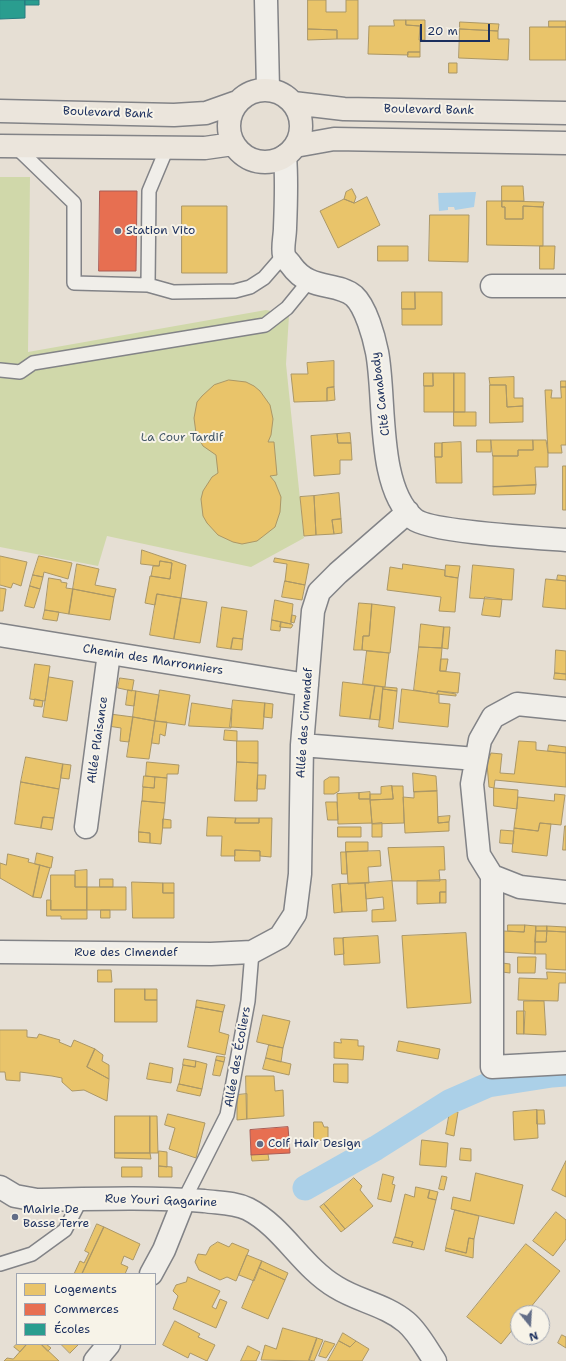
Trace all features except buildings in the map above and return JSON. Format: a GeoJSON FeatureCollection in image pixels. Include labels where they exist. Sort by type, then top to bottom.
{"type":"FeatureCollection","features":[{"type":"Feature","properties":{"kind":"main road"},"geometry":{"type":"LineString","coordinates":[[290,151],[300,136],[301,124],[299,113],[293,103],[282,94],[268,90],[251,92],[237,102],[231,112],[228,123],[229,134],[233,144],[241,153],[257,161],[274,161],[290,151],[334,138],[566,143]]}},
{"type":"Feature","properties":{"kind":"main road","name":"Boulevard Bank"},"geometry":{"type":"LineString","coordinates":[[0,111],[174,115],[206,113],[237,102]]}},
{"type":"Feature","properties":{"kind":"main road","name":"Boulevard Bank"},"geometry":{"type":"LineString","coordinates":[[293,103],[344,109],[566,113]]}},
{"type":"Feature","properties":{"kind":"main road"},"geometry":{"type":"LineString","coordinates":[[7,146],[205,148],[233,144]]}},
{"type":"Feature","properties":{"kind":"street"},"geometry":{"type":"LineString","coordinates":[[266,0],[268,90]]}},
{"type":"Feature","properties":{"kind":"street"},"geometry":{"type":"LineString","coordinates":[[284,255],[287,178],[290,151]]}},
{"type":"Feature","properties":{"kind":"street","name":"Cité Canabady"},"geometry":{"type":"LineString","coordinates":[[284,255],[296,272],[309,281],[346,292],[354,296],[360,304],[369,324],[377,353],[389,473],[399,502],[415,520],[441,528],[566,540]]}},
{"type":"Feature","properties":{"kind":"street"},"geometry":{"type":"LineString","coordinates":[[492,286],[566,286]]}},
{"type":"Feature","properties":{"kind":"street","name":"Allée des Cimendef"},"geometry":{"type":"LineString","coordinates":[[252,952],[280,937],[295,914],[300,874],[302,745],[313,611],[319,592],[338,573],[408,512]]}},
{"type":"Feature","properties":{"kind":"street","name":"Chemin des Marronniers"},"geometry":{"type":"LineString","coordinates":[[0,635],[307,685]]}},
{"type":"Feature","properties":{"kind":"street","name":"Allée Plaisance"},"geometry":{"type":"LineString","coordinates":[[86,827],[109,653]]}},
{"type":"Feature","properties":{"kind":"street"},"geometry":{"type":"LineString","coordinates":[[566,709],[517,704],[493,717],[480,740],[472,784],[479,855],[492,876],[492,1067],[566,1063]]}},
{"type":"Feature","properties":{"kind":"street"},"geometry":{"type":"LineString","coordinates":[[302,745],[476,758]]}},
{"type":"Feature","properties":{"kind":"street"},"geometry":{"type":"LineString","coordinates":[[492,876],[520,887],[566,892]]}},
{"type":"Feature","properties":{"kind":"street","name":"Rue des Cimendef"},"geometry":{"type":"LineString","coordinates":[[0,952],[204,954],[252,952]]}},
{"type":"Feature","properties":{"kind":"street","name":"Rue Youri Gagarine"},"geometry":{"type":"LineString","coordinates":[[0,1187],[15,1196],[37,1200],[184,1200],[231,1204],[248,1209],[266,1221],[313,1269],[335,1287],[385,1310],[406,1322],[421,1339],[435,1361]]}},
{"type":"Feature","properties":{"kind":"street"},"geometry":{"type":"LineString","coordinates":[[152,1273],[164,1250],[184,1200]]}},
{"type":"Feature","properties":{"kind":"street"},"geometry":{"type":"LineString","coordinates":[[95,1361],[108,1345]]}},
{"type":"Feature","properties":{"kind":"lane"},"geometry":{"type":"LineString","coordinates":[[7,146],[74,203],[74,283],[148,285],[173,292],[235,291],[250,287],[264,278],[284,255]]}},
{"type":"Feature","properties":{"kind":"lane"},"geometry":{"type":"LineString","coordinates":[[148,285],[149,191],[167,148]]}},
{"type":"Feature","properties":{"kind":"lane"},"geometry":{"type":"LineString","coordinates":[[0,370],[20,372],[33,363],[266,325],[286,308],[309,281]]}},
{"type":"Feature","properties":{"kind":"lane","name":"Allée des Écoliers"},"geometry":{"type":"LineString","coordinates":[[184,1200],[227,1115],[248,1001],[252,952]]}},
{"type":"Feature","properties":{"kind":"lane"},"geometry":{"type":"LineString","coordinates":[[0,1264],[32,1254],[65,1230],[82,1200]]}},
{"type":"Feature","properties":{"kind":"green space","name":"La Cour Tardif"},"geometry":{"type":"Polygon","coordinates":[[[0,177],[30,177],[28,352],[266,310],[289,315],[286,364],[304,538],[251,567],[107,536],[98,566],[0,547],[0,177]]]}},
{"type":"Feature","properties":{"kind":"water"},"geometry":{"type":"Polygon","coordinates":[[[476,192],[474,207],[455,210],[454,207],[448,207],[448,210],[439,211],[438,193],[476,192]]]}},
{"type":"Feature","properties":{"kind":"waterway"},"geometry":{"type":"LineString","coordinates":[[305,1188],[376,1148],[449,1102],[488,1085],[566,1074]]}},
{"type":"Feature","properties":{"kind":"place","name":"Station Vito"},"geometry":{"type":"Point","coordinates":[118,231]}},
{"type":"Feature","properties":{"kind":"place","name":"Coif Hair Design"},"geometry":{"type":"Point","coordinates":[260,1144]}},
{"type":"Feature","properties":{"kind":"place","name":"Mairie De Basse Terre"},"geometry":{"type":"Point","coordinates":[15,1217]}}]}
